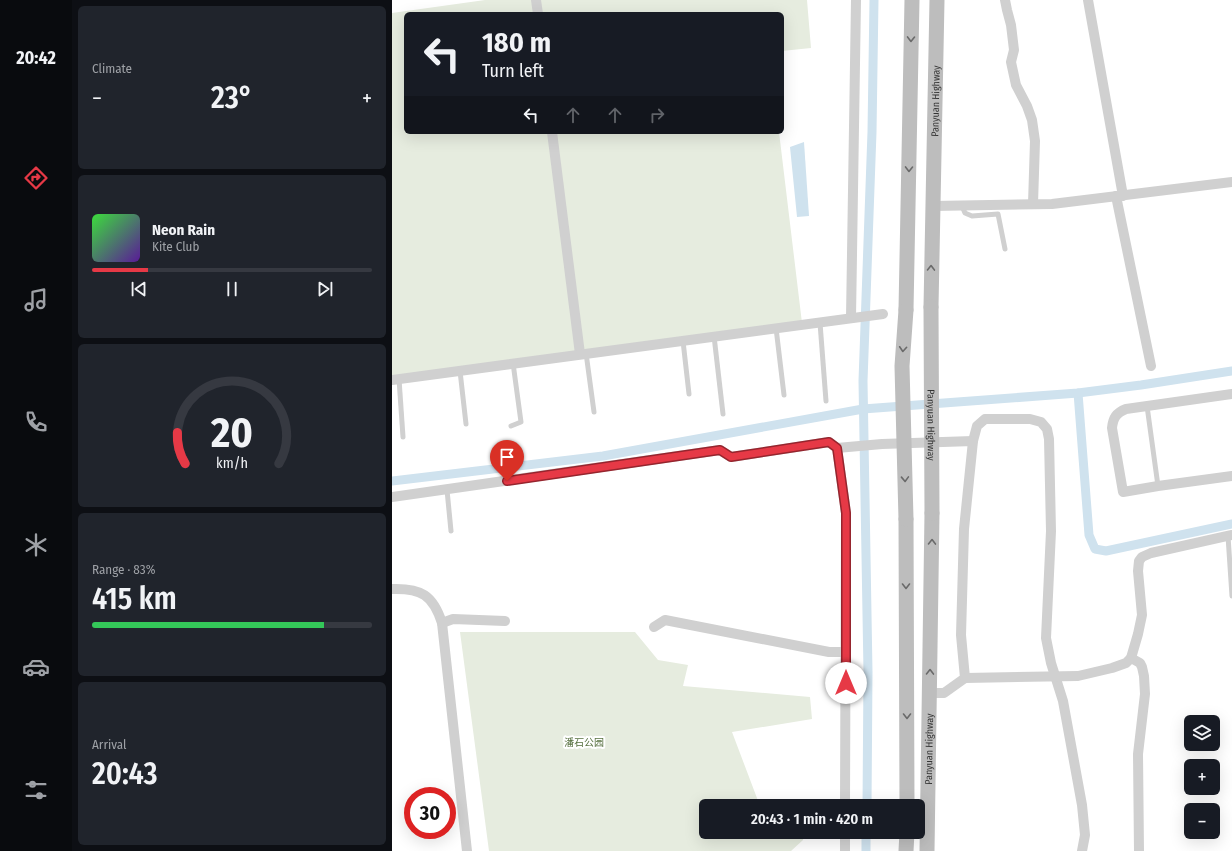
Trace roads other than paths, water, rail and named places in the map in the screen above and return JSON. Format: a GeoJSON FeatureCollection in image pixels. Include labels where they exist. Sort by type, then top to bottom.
{"type":"FeatureCollection","features":[{"type":"Feature","properties":{"kind":"main road"},"geometry":{"type":"LineString","coordinates":[[907,799],[906,519],[902,366],[906,310],[912,0]]}},
{"type":"Feature","properties":{"kind":"main road","name":"Panyuan Highway"},"geometry":{"type":"LineString","coordinates":[[927,851],[932,513],[931,307],[937,0]]}},
{"type":"Feature","properties":{"kind":"main road"},"geometry":{"type":"LineString","coordinates":[[906,692],[930,693]]}},
{"type":"Feature","properties":{"kind":"main road"},"geometry":{"type":"LineString","coordinates":[[906,851],[907,839]]}},
{"type":"Feature","properties":{"kind":"street"},"geometry":{"type":"LineString","coordinates":[[536,0],[538,12]]}},
{"type":"Feature","properties":{"kind":"street"},"geometry":{"type":"LineString","coordinates":[[854,318],[856,0]]}},
{"type":"Feature","properties":{"kind":"street"},"geometry":{"type":"LineString","coordinates":[[1005,0],[1011,25],[1014,50],[1011,62],[1016,85],[1027,106],[1032,120],[1035,142],[1032,204]]}},
{"type":"Feature","properties":{"kind":"street"},"geometry":{"type":"LineString","coordinates":[[1088,0],[1119,196],[1151,366]]}},
{"type":"Feature","properties":{"kind":"street"},"geometry":{"type":"LineString","coordinates":[[552,134],[583,354]]}},
{"type":"Feature","properties":{"kind":"street"},"geometry":{"type":"LineString","coordinates":[[933,206],[1052,204],[1232,182]]}},
{"type":"Feature","properties":{"kind":"street"},"geometry":{"type":"LineString","coordinates":[[395,380],[883,314]]}},
{"type":"Feature","properties":{"kind":"street"},"geometry":{"type":"LineString","coordinates":[[1232,394],[1126,409],[1117,413],[1113,420],[1112,428],[1123,492],[1232,476]]}},
{"type":"Feature","properties":{"kind":"street"},"geometry":{"type":"LineString","coordinates":[[965,678],[961,635],[964,529],[973,441],[977,426],[985,419],[1030,419],[1041,422],[1047,430],[1049,439],[1051,531],[1046,638],[1050,663],[1063,701],[1082,805],[1085,835],[1082,851]]}},
{"type":"Feature","properties":{"kind":"street"},"geometry":{"type":"LineString","coordinates":[[392,497],[720,450],[731,457],[829,442],[840,448],[882,444],[973,441]]}},
{"type":"Feature","properties":{"kind":"street"},"geometry":{"type":"LineString","coordinates":[[840,448],[846,513],[846,799]]}},
{"type":"Feature","properties":{"kind":"street"},"geometry":{"type":"LineString","coordinates":[[930,693],[944,693],[965,678],[1078,676],[1126,663],[1131,658],[1142,616],[1138,571],[1139,561],[1142,557],[1151,553],[1230,535]]}},
{"type":"Feature","properties":{"kind":"street"},"geometry":{"type":"LineString","coordinates":[[392,589],[414,590],[427,596],[439,614],[442,623],[467,851]]}},
{"type":"Feature","properties":{"kind":"street"},"geometry":{"type":"LineString","coordinates":[[442,623],[453,619],[505,621]]}},
{"type":"Feature","properties":{"kind":"street"},"geometry":{"type":"LineString","coordinates":[[654,627],[665,620],[829,652],[846,652]]}},
{"type":"Feature","properties":{"kind":"street"},"geometry":{"type":"LineString","coordinates":[[1131,658],[1140,663],[1142,667],[1145,694],[1138,754],[1139,851]]}},
{"type":"Feature","properties":{"kind":"street"},"geometry":{"type":"LineString","coordinates":[[845,839],[845,851]]}},
{"type":"Feature","properties":{"kind":"lane"},"geometry":{"type":"LineString","coordinates":[[962,206],[965,213],[972,216],[998,214],[1005,249]]}},
{"type":"Feature","properties":{"kind":"lane"},"geometry":{"type":"LineString","coordinates":[[820,323],[826,401]]}},
{"type":"Feature","properties":{"kind":"lane"},"geometry":{"type":"LineString","coordinates":[[776,328],[784,395]]}},
{"type":"Feature","properties":{"kind":"lane"},"geometry":{"type":"LineString","coordinates":[[714,336],[723,414]]}},
{"type":"Feature","properties":{"kind":"lane"},"geometry":{"type":"LineString","coordinates":[[683,341],[689,394]]}},
{"type":"Feature","properties":{"kind":"lane"},"geometry":{"type":"LineString","coordinates":[[583,354],[594,412]]}},
{"type":"Feature","properties":{"kind":"lane"},"geometry":{"type":"LineString","coordinates":[[511,426],[521,422],[513,363]]}},
{"type":"Feature","properties":{"kind":"lane"},"geometry":{"type":"LineString","coordinates":[[460,371],[466,424]]}},
{"type":"Feature","properties":{"kind":"lane"},"geometry":{"type":"LineString","coordinates":[[395,380],[403,437]]}},
{"type":"Feature","properties":{"kind":"lane"},"geometry":{"type":"LineString","coordinates":[[1147,406],[1158,486]]}},
{"type":"Feature","properties":{"kind":"lane"},"geometry":{"type":"LineString","coordinates":[[447,490],[451,531]]}},
{"type":"Feature","properties":{"kind":"lane"},"geometry":{"type":"LineString","coordinates":[[1230,535],[1232,596]]}},
{"type":"Feature","properties":{"kind":"water"},"geometry":{"type":"Polygon","coordinates":[[[804,142],[809,216],[797,217],[790,147],[804,142]]]}},
{"type":"Feature","properties":{"kind":"waterway"},"geometry":{"type":"LineString","coordinates":[[867,799],[868,672],[863,381],[872,132],[874,0]]}},
{"type":"Feature","properties":{"kind":"waterway"},"geometry":{"type":"LineString","coordinates":[[392,481],[603,456],[863,409],[1078,393],[1232,371]]}},
{"type":"Feature","properties":{"kind":"waterway"},"geometry":{"type":"LineString","coordinates":[[1078,393],[1089,535],[1095,549],[1106,551],[1232,524]]}},
{"type":"Feature","properties":{"kind":"waterway"},"geometry":{"type":"LineString","coordinates":[[866,839],[866,851]]}},
{"type":"Feature","properties":{"kind":"park label","name":"潘石公园"},"geometry":{"type":"Point","coordinates":[584,742]}}]}
